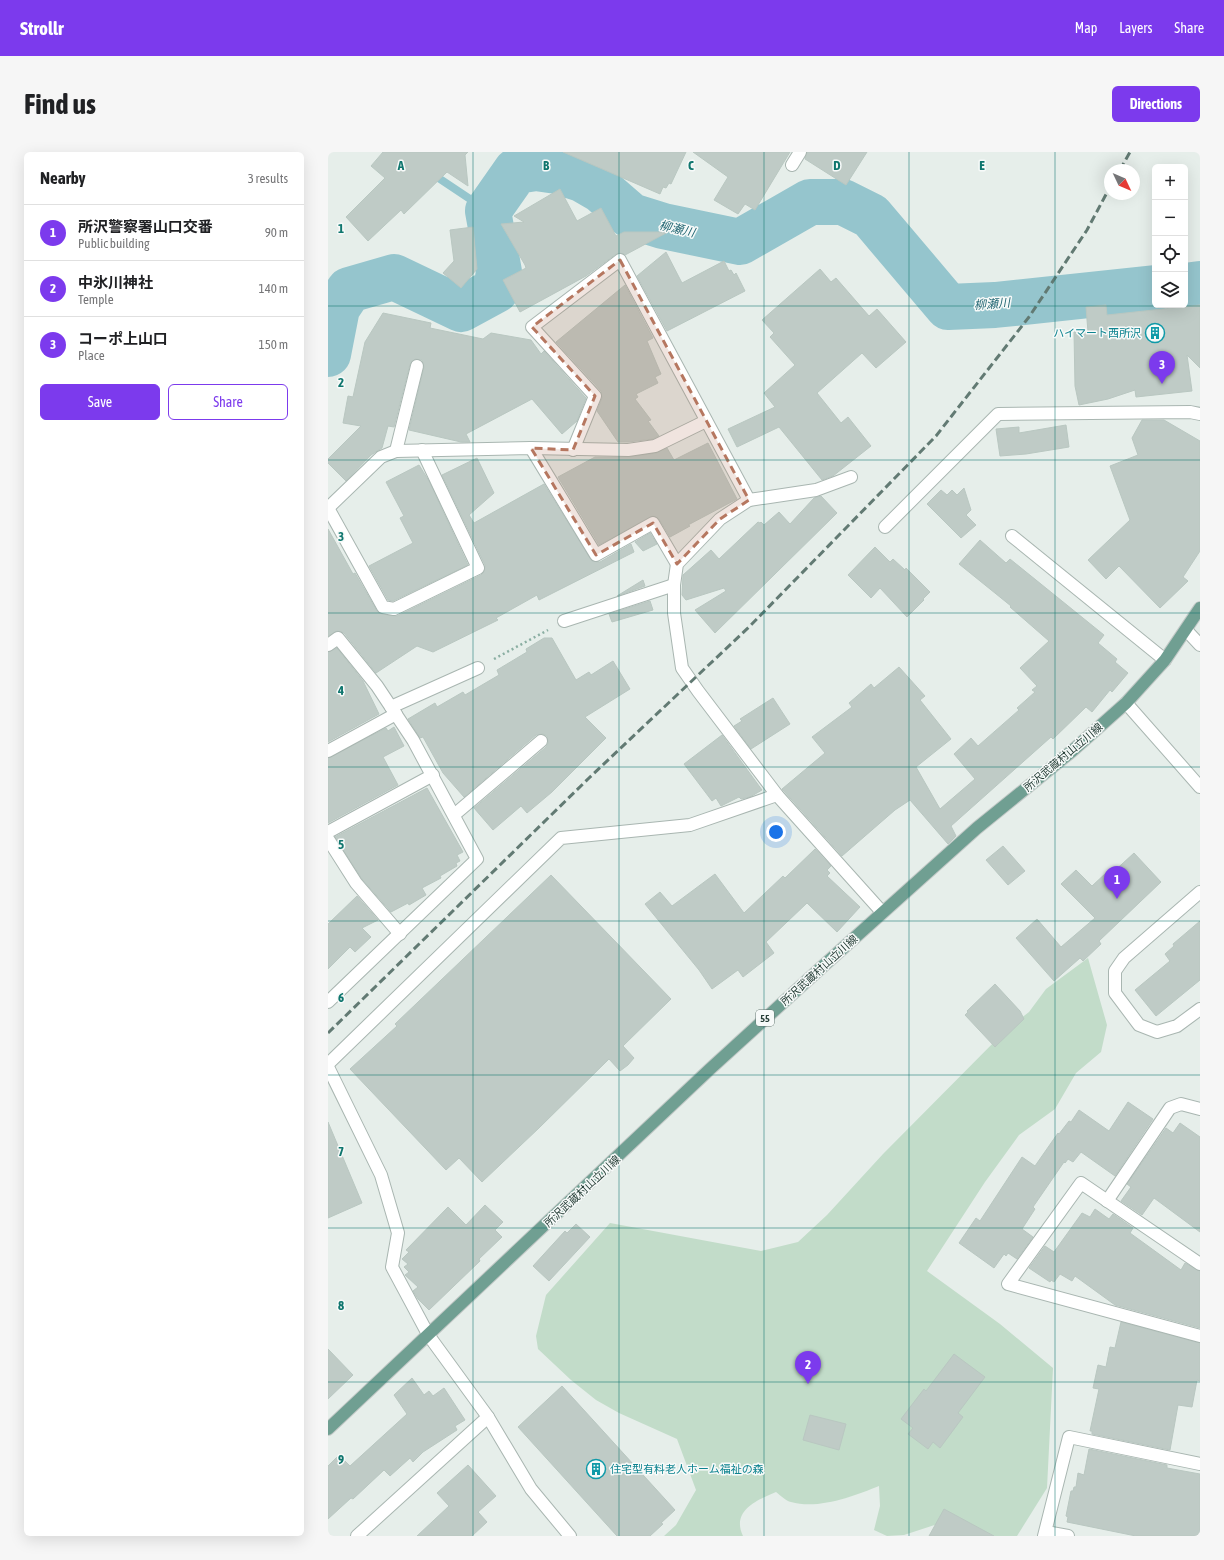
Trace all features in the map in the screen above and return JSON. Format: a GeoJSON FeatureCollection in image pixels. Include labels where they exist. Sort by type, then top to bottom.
{"type":"FeatureCollection","features":[{"type":"Feature","properties":{"kind":"main road","name":"所沢武蔵村山立川線"},"geometry":{"type":"LineString","coordinates":[[328,1429],[429,1336],[710,1070],[882,912],[976,828],[1072,751],[1126,703],[1165,660],[1200,608]]}},
{"type":"Feature","properties":{"kind":"street"},"geometry":{"type":"LineString","coordinates":[[792,165],[800,152]]}},
{"type":"Feature","properties":{"kind":"street"},"geometry":{"type":"LineString","coordinates":[[573,450],[595,396],[532,327],[620,260],[706,422],[750,500]]}},
{"type":"Feature","properties":{"kind":"street"},"geometry":{"type":"LineString","coordinates":[[396,451],[417,366]]}},
{"type":"Feature","properties":{"kind":"street"},"geometry":{"type":"LineString","coordinates":[[885,527],[998,414],[1190,412],[1200,414]]}},
{"type":"Feature","properties":{"kind":"street"},"geometry":{"type":"LineString","coordinates":[[422,450],[478,568],[394,609],[383,607],[328,508],[381,457],[396,451],[422,450],[531,448],[628,450],[655,446],[706,422]]}},
{"type":"Feature","properties":{"kind":"street"},"geometry":{"type":"LineString","coordinates":[[531,448],[596,555],[653,523],[677,564]]}},
{"type":"Feature","properties":{"kind":"street"},"geometry":{"type":"LineString","coordinates":[[851,477],[816,490],[750,500],[720,519],[677,564],[674,585],[674,613],[682,668],[777,795],[882,912]]}},
{"type":"Feature","properties":{"kind":"street"},"geometry":{"type":"LineString","coordinates":[[1012,536],[1165,660]]}},
{"type":"Feature","properties":{"kind":"street"},"geometry":{"type":"LineString","coordinates":[[564,621],[674,585]]}},
{"type":"Feature","properties":{"kind":"street"},"geometry":{"type":"LineString","coordinates":[[1186,630],[1200,645]]}},
{"type":"Feature","properties":{"kind":"street"},"geometry":{"type":"LineString","coordinates":[[328,645],[338,638],[377,686],[413,740],[477,859],[328,1002]]}},
{"type":"Feature","properties":{"kind":"street"},"geometry":{"type":"LineString","coordinates":[[328,751],[394,711],[478,668]]}},
{"type":"Feature","properties":{"kind":"street"},"geometry":{"type":"LineString","coordinates":[[1126,703],[1200,787]]}},
{"type":"Feature","properties":{"kind":"street"},"geometry":{"type":"LineString","coordinates":[[454,815],[541,741]]}},
{"type":"Feature","properties":{"kind":"street"},"geometry":{"type":"LineString","coordinates":[[328,832],[433,775]]}},
{"type":"Feature","properties":{"kind":"street"},"geometry":{"type":"LineString","coordinates":[[570,1536],[531,1489],[488,1417],[429,1336],[392,1267],[398,1233],[380,1175],[328,1065],[561,838],[690,825],[777,795]]}},
{"type":"Feature","properties":{"kind":"street"},"geometry":{"type":"LineString","coordinates":[[328,839],[356,883],[400,934]]}},
{"type":"Feature","properties":{"kind":"street"},"geometry":{"type":"LineString","coordinates":[[1200,892],[1124,958],[1115,971],[1116,993],[1139,1025],[1157,1032],[1177,1026],[1200,1009]]}},
{"type":"Feature","properties":{"kind":"street"},"geometry":{"type":"LineString","coordinates":[[1107,1201],[1170,1108],[1181,1104],[1200,1109]]}},
{"type":"Feature","properties":{"kind":"street"},"geometry":{"type":"LineString","coordinates":[[1200,1264],[1081,1183],[1008,1284],[1200,1336]]}},
{"type":"Feature","properties":{"kind":"street"},"geometry":{"type":"LineString","coordinates":[[357,1536],[488,1417]]}},
{"type":"Feature","properties":{"kind":"street"},"geometry":{"type":"LineString","coordinates":[[1068,1536],[1045,1534],[1069,1437],[1200,1464]]}},
{"type":"Feature","properties":{"kind":"path"},"geometry":{"type":"LineString","coordinates":[[478,668],[564,621]]}},
{"type":"Feature","properties":{"kind":"highlighted area"},"geometry":{"type":"Polygon","coordinates":[[[620,260],[749,500],[720,519],[677,564],[653,523],[596,555],[531,448],[573,450],[595,396],[532,327],[620,260]]]}},
{"type":"Feature","properties":{"kind":"green space"},"geometry":{"type":"Polygon","coordinates":[[[1088,958],[1107,1025],[1101,1052],[1076,1073],[1055,1109],[1019,1135],[985,1182],[927,1271],[1000,1324],[1053,1368],[1047,1488],[1017,1536],[982,1536],[959,1517],[904,1535],[887,1536],[874,1530],[880,1506],[879,1486],[836,1501],[813,1504],[802,1504],[789,1501],[776,1492],[754,1503],[743,1513],[740,1520],[740,1527],[743,1536],[664,1536],[676,1525],[696,1490],[677,1439],[619,1413],[596,1400],[571,1380],[538,1349],[536,1336],[546,1295],[610,1223],[761,1251],[798,1242],[827,1215],[883,1154],[1007,1029],[1029,1012],[1046,989],[1088,958]]]}},
{"type":"Feature","properties":{"kind":"building"},"geometry":{"type":"Polygon","coordinates":[[[383,152],[468,152],[465,155],[468,186],[447,172],[404,214],[401,210],[368,241],[346,217],[385,178],[371,166],[383,152]]]}},
{"type":"Feature","properties":{"kind":"building"},"geometry":{"type":"Polygon","coordinates":[[[563,152],[686,152],[671,184],[669,183],[666,188],[663,187],[660,194],[563,152]]]}},
{"type":"Feature","properties":{"kind":"building"},"geometry":{"type":"Polygon","coordinates":[[[693,152],[790,152],[755,210],[745,204],[738,214],[714,200],[728,177],[693,152]]]}},
{"type":"Feature","properties":{"kind":"building"},"geometry":{"type":"Polygon","coordinates":[[[807,152],[867,152],[846,185],[805,159],[807,152]]]}},
{"type":"Feature","properties":{"kind":"building"},"geometry":{"type":"Polygon","coordinates":[[[560,189],[577,221],[601,208],[616,236],[624,232],[668,232],[625,255],[620,253],[616,254],[586,276],[520,312],[503,280],[526,268],[501,224],[524,222],[514,216],[560,189]]]}},
{"type":"Feature","properties":{"kind":"building"},"geometry":{"type":"Polygon","coordinates":[[[473,227],[477,269],[461,288],[443,273],[454,261],[450,230],[473,227]]]}},
{"type":"Feature","properties":{"kind":"building"},"geometry":{"type":"Polygon","coordinates":[[[666,252],[682,283],[724,261],[729,271],[731,270],[734,275],[736,273],[745,291],[667,331],[637,276],[666,252]]]}},
{"type":"Feature","properties":{"kind":"building"},"geometry":{"type":"Polygon","coordinates":[[[820,269],[831,282],[836,278],[869,316],[877,309],[906,342],[876,368],[862,353],[817,393],[841,423],[848,417],[871,446],[833,476],[822,480],[779,427],[737,447],[728,429],[775,407],[764,393],[795,365],[770,337],[774,333],[762,320],[820,269]]]}},
{"type":"Feature","properties":{"kind":"building"},"geometry":{"type":"Polygon","coordinates":[[[625,285],[653,338],[647,341],[661,374],[655,377],[658,383],[636,394],[638,397],[635,399],[651,420],[648,421],[659,436],[653,439],[618,442],[597,411],[602,398],[601,391],[556,342],[625,285]]]}},
{"type":"Feature","properties":{"kind":"building"},"geometry":{"type":"Polygon","coordinates":[[[1106,305],[1107,315],[1172,308],[1188,308],[1188,306],[1200,305],[1200,368],[1187,355],[1192,391],[1136,397],[1135,390],[1108,399],[1079,405],[1075,386],[1074,332],[1088,332],[1086,307],[1106,305]]]}},
{"type":"Feature","properties":{"kind":"building"},"geometry":{"type":"Polygon","coordinates":[[[383,313],[431,323],[430,328],[483,339],[491,333],[531,340],[541,354],[544,351],[586,398],[577,421],[562,434],[532,399],[466,434],[470,442],[461,442],[409,430],[424,367],[422,360],[415,359],[410,364],[394,427],[388,426],[382,448],[371,455],[346,481],[328,463],[328,459],[361,426],[343,423],[348,396],[353,397],[365,342],[383,313]]]}},
{"type":"Feature","properties":{"kind":"building"},"geometry":{"type":"Polygon","coordinates":[[[1142,420],[1164,420],[1200,441],[1200,551],[1183,577],[1188,581],[1160,608],[1119,566],[1106,579],[1088,560],[1130,520],[1110,466],[1138,455],[1132,438],[1142,420]]]}},
{"type":"Feature","properties":{"kind":"building"},"geometry":{"type":"Polygon","coordinates":[[[1066,425],[1069,447],[1026,454],[1000,456],[996,429],[1019,427],[1019,433],[1066,425]]]}},
{"type":"Feature","properties":{"kind":"building"},"geometry":{"type":"Polygon","coordinates":[[[708,443],[737,499],[688,525],[690,526],[670,537],[659,519],[653,516],[599,545],[558,477],[595,457],[629,457],[656,453],[667,448],[674,460],[708,443]]]}},
{"type":"Feature","properties":{"kind":"building"},"geometry":{"type":"Polygon","coordinates":[[[477,458],[494,493],[469,515],[474,523],[544,484],[592,561],[600,562],[631,544],[634,552],[539,600],[537,595],[496,618],[498,620],[433,652],[417,646],[376,673],[344,633],[337,631],[328,636],[328,529],[353,574],[355,573],[377,611],[382,614],[397,616],[481,575],[484,572],[485,565],[442,475],[477,458]]]}},
{"type":"Feature","properties":{"kind":"building"},"geometry":{"type":"Polygon","coordinates":[[[419,465],[429,481],[468,565],[393,601],[388,600],[369,566],[413,543],[400,518],[404,516],[386,482],[419,465]]]}},
{"type":"Feature","properties":{"kind":"building"},"geometry":{"type":"Polygon","coordinates":[[[964,488],[971,510],[966,515],[976,525],[961,538],[927,504],[941,490],[947,495],[952,490],[957,495],[964,488]]]}},
{"type":"Feature","properties":{"kind":"building"},"geometry":{"type":"Polygon","coordinates":[[[821,496],[837,513],[715,633],[695,610],[726,591],[724,588],[686,600],[682,595],[683,575],[711,550],[719,559],[758,522],[761,522],[764,525],[779,512],[790,524],[814,498],[821,496]]]}},
{"type":"Feature","properties":{"kind":"building"},"geometry":{"type":"Polygon","coordinates":[[[650,533],[657,544],[643,551],[635,542],[650,533]]]}},
{"type":"Feature","properties":{"kind":"building"},"geometry":{"type":"Polygon","coordinates":[[[980,540],[1006,563],[1010,559],[1104,635],[1098,643],[1117,659],[1115,662],[1128,673],[1112,692],[1110,690],[1092,712],[1086,707],[1053,739],[1051,737],[951,826],[956,836],[948,844],[910,800],[895,810],[842,856],[782,789],[825,753],[812,737],[852,707],[849,703],[871,684],[874,688],[899,667],[925,696],[920,700],[951,739],[916,767],[940,809],[975,779],[954,754],[971,738],[978,746],[1019,710],[1017,708],[1035,692],[1032,690],[1037,686],[1020,668],[1049,641],[1010,607],[1011,606],[959,564],[980,540]]]}},
{"type":"Feature","properties":{"kind":"building"},"geometry":{"type":"Polygon","coordinates":[[[875,547],[890,562],[893,559],[905,570],[906,568],[930,592],[907,617],[880,588],[871,598],[848,575],[875,547]]]}},
{"type":"Feature","properties":{"kind":"building"},"geometry":{"type":"Polygon","coordinates":[[[643,580],[645,586],[617,596],[643,580]]]}},
{"type":"Feature","properties":{"kind":"building"},"geometry":{"type":"Polygon","coordinates":[[[650,601],[653,610],[612,622],[609,614],[650,601]]]}},
{"type":"Feature","properties":{"kind":"building"},"geometry":{"type":"Polygon","coordinates":[[[544,638],[552,638],[576,680],[589,672],[591,675],[613,661],[630,689],[585,717],[606,738],[552,792],[527,813],[521,806],[493,830],[474,808],[546,747],[548,743],[547,736],[543,734],[536,735],[464,797],[443,773],[423,737],[420,738],[408,719],[435,703],[437,707],[463,692],[465,695],[499,675],[497,670],[527,652],[526,649],[544,638]]]}},
{"type":"Feature","properties":{"kind":"building"},"geometry":{"type":"Polygon","coordinates":[[[337,648],[363,681],[379,714],[328,742],[328,652],[337,648]]]}},
{"type":"Feature","properties":{"kind":"building"},"geometry":{"type":"Polygon","coordinates":[[[773,698],[790,724],[751,749],[734,726],[742,721],[740,719],[773,698]]]}},
{"type":"Feature","properties":{"kind":"building"},"geometry":{"type":"Polygon","coordinates":[[[394,727],[404,746],[383,757],[398,785],[328,823],[328,758],[386,728],[388,731],[394,727]]]}},
{"type":"Feature","properties":{"kind":"building"},"geometry":{"type":"Polygon","coordinates":[[[722,735],[762,790],[750,797],[741,799],[739,797],[721,806],[716,798],[712,801],[684,764],[722,735]]]}},
{"type":"Feature","properties":{"kind":"building"},"geometry":{"type":"Polygon","coordinates":[[[427,788],[463,852],[457,855],[460,861],[456,863],[457,866],[440,876],[441,878],[422,888],[426,895],[409,905],[408,903],[391,912],[362,879],[335,837],[427,788]]]}},
{"type":"Feature","properties":{"kind":"building"},"geometry":{"type":"Polygon","coordinates":[[[1003,846],[1025,871],[1008,885],[986,860],[1003,846]]]}},
{"type":"Feature","properties":{"kind":"building"},"geometry":{"type":"Polygon","coordinates":[[[815,849],[831,866],[827,870],[830,873],[827,876],[860,907],[837,932],[807,903],[766,942],[774,953],[743,977],[738,970],[712,989],[699,970],[645,904],[660,892],[672,906],[715,874],[744,913],[783,876],[785,878],[815,849]]]}},
{"type":"Feature","properties":{"kind":"building"},"geometry":{"type":"Polygon","coordinates":[[[1134,853],[1161,882],[1099,941],[1101,944],[1083,961],[1080,958],[1054,981],[1016,938],[1037,919],[1061,947],[1095,918],[1061,884],[1076,870],[1092,886],[1107,872],[1110,875],[1134,853]]]}},
{"type":"Feature","properties":{"kind":"building"},"geometry":{"type":"Polygon","coordinates":[[[551,875],[671,999],[623,1046],[634,1058],[628,1065],[620,1071],[609,1059],[482,1182],[459,1158],[446,1170],[350,1069],[397,1026],[395,1024],[551,875]]]}},
{"type":"Feature","properties":{"kind":"building"},"geometry":{"type":"Polygon","coordinates":[[[357,896],[378,920],[362,928],[371,937],[355,952],[350,947],[328,969],[328,924],[357,896]]]}},
{"type":"Feature","properties":{"kind":"building"},"geometry":{"type":"Polygon","coordinates":[[[1200,921],[1200,980],[1156,1016],[1135,990],[1170,961],[1165,954],[1174,946],[1173,944],[1200,921]]]}},
{"type":"Feature","properties":{"kind":"building"},"geometry":{"type":"Polygon","coordinates":[[[995,984],[1020,1011],[1024,1019],[995,1047],[965,1015],[968,1012],[967,1011],[995,984]]]}},
{"type":"Feature","properties":{"kind":"building"},"geometry":{"type":"Polygon","coordinates":[[[1128,1102],[1153,1119],[1115,1176],[1081,1152],[1073,1162],[1068,1159],[1065,1163],[1064,1162],[1033,1207],[1035,1209],[1022,1229],[1033,1237],[1017,1259],[1008,1253],[1006,1256],[1004,1254],[994,1268],[959,1243],[976,1218],[980,1221],[1022,1157],[1035,1166],[1058,1133],[1059,1134],[1069,1121],[1071,1122],[1079,1110],[1109,1131],[1128,1102]]]}},
{"type":"Feature","properties":{"kind":"building"},"geometry":{"type":"Polygon","coordinates":[[[328,1122],[362,1203],[328,1218],[328,1122]]]}},
{"type":"Feature","properties":{"kind":"building"},"geometry":{"type":"Polygon","coordinates":[[[1180,1123],[1200,1137],[1200,1232],[1154,1198],[1142,1215],[1121,1201],[1131,1187],[1127,1184],[1166,1128],[1173,1133],[1180,1123]]]}},
{"type":"Feature","properties":{"kind":"building"},"geometry":{"type":"Polygon","coordinates":[[[485,1205],[503,1222],[495,1230],[502,1237],[479,1259],[480,1261],[429,1310],[418,1299],[413,1291],[418,1287],[405,1275],[409,1272],[404,1267],[408,1264],[402,1259],[409,1252],[406,1250],[448,1207],[466,1225],[485,1205]]]}},
{"type":"Feature","properties":{"kind":"building"},"geometry":{"type":"Polygon","coordinates":[[[1095,1209],[1109,1219],[1113,1214],[1133,1228],[1130,1233],[1181,1270],[1185,1263],[1200,1271],[1200,1328],[1115,1305],[1075,1276],[1072,1281],[1060,1274],[1054,1282],[1051,1280],[1050,1282],[1029,1268],[1045,1246],[1054,1252],[1082,1213],[1090,1217],[1095,1209]]]}},
{"type":"Feature","properties":{"kind":"building"},"geometry":{"type":"Polygon","coordinates":[[[576,1224],[590,1237],[549,1281],[533,1266],[565,1231],[567,1233],[576,1224]]]}},
{"type":"Feature","properties":{"kind":"building"},"geometry":{"type":"Polygon","coordinates":[[[1121,1322],[1200,1343],[1200,1381],[1197,1380],[1192,1407],[1178,1405],[1170,1450],[1092,1434],[1092,1431],[1090,1431],[1099,1389],[1093,1388],[1098,1365],[1106,1367],[1110,1347],[1115,1348],[1121,1322]]]}},
{"type":"Feature","properties":{"kind":"building"},"geometry":{"type":"Polygon","coordinates":[[[328,1349],[353,1375],[328,1399],[328,1349]]]}},
{"type":"Feature","properties":{"kind":"building"},"geometry":{"type":"Polygon","coordinates":[[[954,1354],[985,1377],[958,1413],[963,1417],[940,1448],[933,1442],[928,1449],[908,1434],[913,1428],[901,1419],[924,1389],[926,1391],[954,1354]]]}},
{"type":"Feature","properties":{"kind":"building"},"geometry":{"type":"Polygon","coordinates":[[[412,1378],[424,1395],[429,1391],[433,1396],[444,1388],[465,1420],[455,1426],[457,1430],[423,1452],[413,1462],[410,1458],[390,1476],[384,1470],[353,1499],[351,1498],[328,1519],[328,1466],[339,1455],[350,1466],[407,1414],[394,1395],[412,1378]]]}},
{"type":"Feature","properties":{"kind":"building","name":"住宅型有料老人ホーム福祉の森"},"geometry":{"type":"Polygon","coordinates":[[[562,1386],[675,1510],[650,1536],[617,1536],[518,1427],[562,1386]]]}},
{"type":"Feature","properties":{"kind":"building"},"geometry":{"type":"Polygon","coordinates":[[[810,1415],[846,1424],[839,1450],[803,1440],[810,1415]]]}},
{"type":"Feature","properties":{"kind":"building"},"geometry":{"type":"Polygon","coordinates":[[[1089,1449],[1167,1465],[1167,1468],[1200,1474],[1200,1536],[1136,1536],[1067,1522],[1068,1517],[1066,1516],[1071,1491],[1073,1491],[1074,1487],[1076,1487],[1078,1473],[1084,1475],[1089,1449]]]}},
{"type":"Feature","properties":{"kind":"building"},"geometry":{"type":"Polygon","coordinates":[[[468,1465],[496,1496],[478,1512],[487,1522],[472,1536],[417,1536],[449,1506],[437,1493],[468,1465]]]}},
{"type":"Feature","properties":{"kind":"building"},"geometry":{"type":"Polygon","coordinates":[[[944,1509],[994,1536],[929,1536],[944,1509]]]}},
{"type":"Feature","properties":{"kind":"waterway","name":"柳瀬川"},"geometry":{"type":"LineString","coordinates":[[328,354],[337,308],[349,290],[394,277],[461,309],[496,290],[499,272],[488,211],[516,171],[536,168],[557,171],[582,179],[601,190],[631,216],[663,226],[740,242],[810,202],[843,202],[871,216],[948,307],[995,305],[1152,288]]}},
{"type":"Feature","properties":{"kind":"waterway"},"geometry":{"type":"LineString","coordinates":[[434,171],[440,179],[488,211]]}},
{"type":"Feature","properties":{"kind":"waterway","name":"柳瀬川"},"geometry":{"type":"LineString","coordinates":[[1188,286],[1200,284]]}},
{"type":"Feature","properties":{"kind":"railway"},"geometry":{"type":"LineString","coordinates":[[1123,164],[1130,152]]}},
{"type":"Feature","properties":{"kind":"railway"},"geometry":{"type":"LineString","coordinates":[[328,1033],[589,778],[750,626],[936,436],[1029,317],[1087,230],[1104,198]]}},
{"type":"Feature","properties":{"kind":"place","name":"ハイマート西所沢"},"geometry":{"type":"Point","coordinates":[1155,333]}},
{"type":"Feature","properties":{"kind":"place","name":"コーポ上山口"},"geometry":{"type":"Point","coordinates":[1162,384]}},
{"type":"Feature","properties":{"kind":"place","name":"所沢警察署山口交番"},"geometry":{"type":"Point","coordinates":[1117,899]}},
{"type":"Feature","properties":{"kind":"place","name":"中氷川神社"},"geometry":{"type":"Point","coordinates":[808,1384]}},
{"type":"Feature","properties":{"kind":"place","name":"住宅型有料老人ホーム福祉の森"},"geometry":{"type":"Point","coordinates":[596,1469]}}]}
